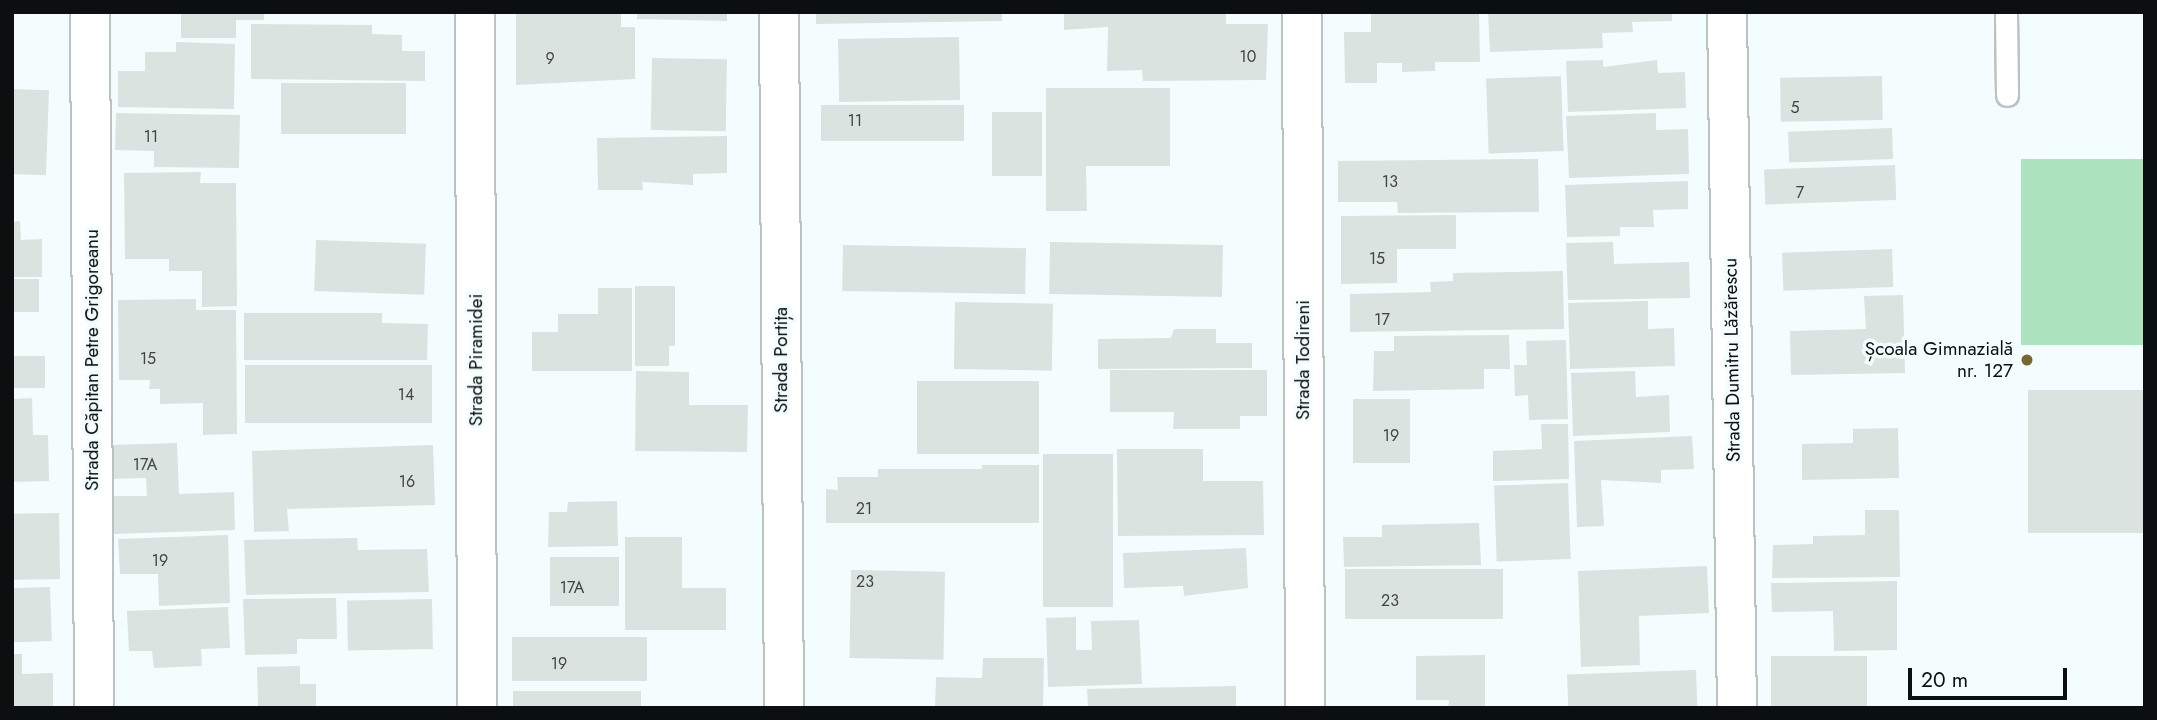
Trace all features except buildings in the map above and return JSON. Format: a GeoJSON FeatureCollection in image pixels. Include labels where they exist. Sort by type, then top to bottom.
{"type":"FeatureCollection","features":[{"type":"Feature","properties":{"kind":"street","name":"Strada Căpitan Petre Grigoreanu"},"geometry":{"type":"LineString","coordinates":[[89,12],[94,708]]}},
{"type":"Feature","properties":{"kind":"street","name":"Strada Piramidei"},"geometry":{"type":"LineString","coordinates":[[475,12],[477,708]]}},
{"type":"Feature","properties":{"kind":"street","name":"Strada Portița"},"geometry":{"type":"LineString","coordinates":[[779,12],[784,708]]}},
{"type":"Feature","properties":{"kind":"street","name":"Strada Todireni"},"geometry":{"type":"LineString","coordinates":[[1302,12],[1305,708]]}},
{"type":"Feature","properties":{"kind":"street","name":"Strada Dumitru Lăzărescu"},"geometry":{"type":"LineString","coordinates":[[1727,12],[1737,708]]}},
{"type":"Feature","properties":{"kind":"lane"},"geometry":{"type":"LineString","coordinates":[[2006,12],[2007,95]]}},
{"type":"Feature","properties":{"kind":"green space"},"geometry":{"type":"Polygon","coordinates":[[[2021,159],[2145,159],[2145,345],[2021,345],[2021,159]]]}},
{"type":"Feature","properties":{"kind":"place","name":"Școala Gimnazială nr. 127"},"geometry":{"type":"Point","coordinates":[2027,360]}}]}
